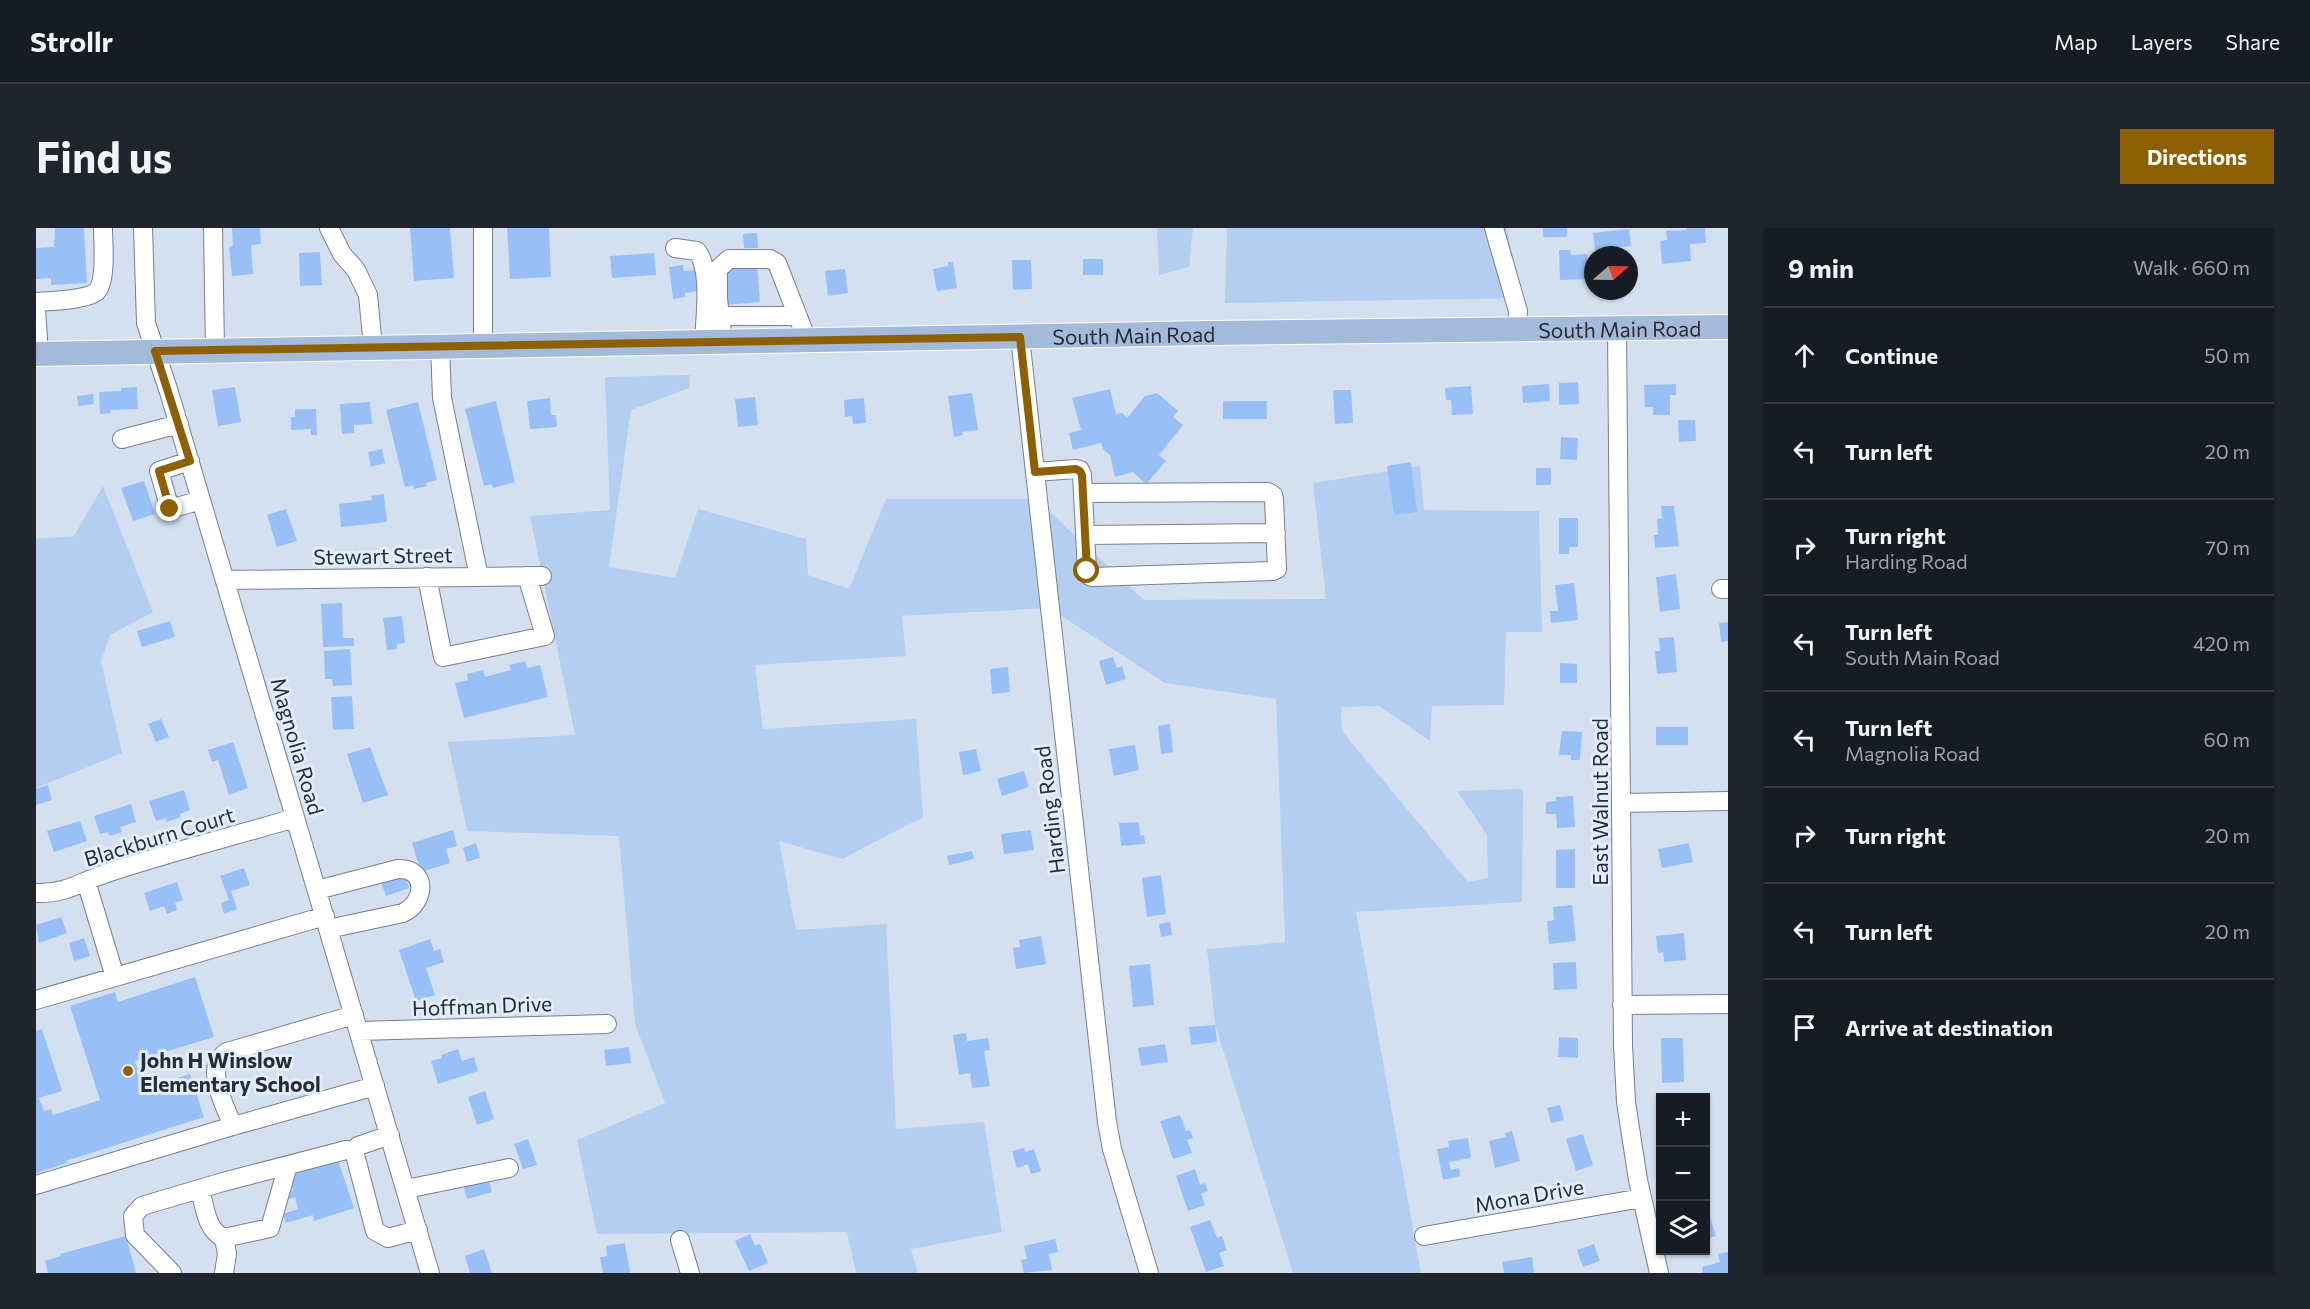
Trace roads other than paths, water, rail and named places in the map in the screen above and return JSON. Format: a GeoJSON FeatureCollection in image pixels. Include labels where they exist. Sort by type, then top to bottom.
{"type":"FeatureCollection","features":[{"type":"Feature","properties":{"kind":"main road","name":"South Main Road"},"geometry":{"type":"LineString","coordinates":[[38,354],[714,341],[1728,327]]}},
{"type":"Feature","properties":{"kind":"street"},"geometry":{"type":"LineString","coordinates":[[36,303],[84,297],[95,292],[102,281],[103,228]]}},
{"type":"Feature","properties":{"kind":"street","name":"Magnolia Road"},"geometry":{"type":"LineString","coordinates":[[143,228],[145,313],[155,351],[179,424],[430,1273]]}},
{"type":"Feature","properties":{"kind":"street"},"geometry":{"type":"LineString","coordinates":[[213,228],[215,350]]}},
{"type":"Feature","properties":{"kind":"street"},"geometry":{"type":"LineString","coordinates":[[329,228],[342,254],[356,270],[368,295],[373,347]]}},
{"type":"Feature","properties":{"kind":"street"},"geometry":{"type":"LineString","coordinates":[[483,228],[483,345]]}},
{"type":"Feature","properties":{"kind":"street"},"geometry":{"type":"LineString","coordinates":[[1494,228],[1518,311],[1517,329]]}},
{"type":"Feature","properties":{"kind":"street"},"geometry":{"type":"LineString","coordinates":[[675,248],[697,251],[702,257],[706,271],[714,341]]}},
{"type":"Feature","properties":{"kind":"street"},"geometry":{"type":"LineString","coordinates":[[714,341],[720,316],[718,268],[729,260],[770,259],[777,263],[807,340]]}},
{"type":"Feature","properties":{"kind":"street"},"geometry":{"type":"LineString","coordinates":[[36,309],[38,354]]}},
{"type":"Feature","properties":{"kind":"street"},"geometry":{"type":"LineString","coordinates":[[720,316],[798,316]]}},
{"type":"Feature","properties":{"kind":"street","name":"East Walnut Road"},"geometry":{"type":"LineString","coordinates":[[1617,328],[1622,1005],[1626,1102],[1642,1198],[1659,1273]]}},
{"type":"Feature","properties":{"kind":"street","name":"Harding Road"},"geometry":{"type":"LineString","coordinates":[[1020,337],[1107,1122],[1112,1149],[1149,1273]]}},
{"type":"Feature","properties":{"kind":"street"},"geometry":{"type":"LineString","coordinates":[[440,346],[442,398],[479,577]]}},
{"type":"Feature","properties":{"kind":"street"},"geometry":{"type":"LineString","coordinates":[[122,439],[179,424]]}},
{"type":"Feature","properties":{"kind":"street"},"geometry":{"type":"LineString","coordinates":[[190,461],[159,471],[170,509],[201,500]]}},
{"type":"Feature","properties":{"kind":"street"},"geometry":{"type":"LineString","coordinates":[[1035,472],[1076,469],[1080,471],[1087,571],[1092,577],[1273,571],[1277,569],[1275,500],[1268,492],[1083,493]]}},
{"type":"Feature","properties":{"kind":"street"},"geometry":{"type":"LineString","coordinates":[[1085,535],[1276,533]]}},
{"type":"Feature","properties":{"kind":"street","name":"Stewart Street"},"geometry":{"type":"LineString","coordinates":[[225,580],[427,577],[534,576],[545,636],[443,657],[427,577]]}},
{"type":"Feature","properties":{"kind":"street"},"geometry":{"type":"LineString","coordinates":[[1622,803],[1728,801]]}},
{"type":"Feature","properties":{"kind":"street","name":"Blackburn Court"},"geometry":{"type":"LineString","coordinates":[[36,893],[59,892],[109,872],[295,818]]}},
{"type":"Feature","properties":{"kind":"street"},"geometry":{"type":"LineString","coordinates":[[36,1000],[327,922],[403,913],[412,909],[420,898],[420,883],[417,875],[412,871],[399,869],[317,890]]}},
{"type":"Feature","properties":{"kind":"street"},"geometry":{"type":"LineString","coordinates":[[86,881],[115,977]]}},
{"type":"Feature","properties":{"kind":"street"},"geometry":{"type":"LineString","coordinates":[[1622,1005],[1728,1004]]}},
{"type":"Feature","properties":{"kind":"street","name":"Hoffman Drive"},"geometry":{"type":"LineString","coordinates":[[233,1126],[224,1105],[215,1070],[220,1057],[226,1052],[357,1023],[607,1024]]}},
{"type":"Feature","properties":{"kind":"street"},"geometry":{"type":"LineString","coordinates":[[36,1185],[375,1086]]}},
{"type":"Feature","properties":{"kind":"street"},"geometry":{"type":"LineString","coordinates":[[354,1151],[358,1146],[390,1135]]}},
{"type":"Feature","properties":{"kind":"street"},"geometry":{"type":"LineString","coordinates":[[172,1273],[135,1235],[133,1216],[142,1206],[288,1165],[346,1150],[354,1151]]}},
{"type":"Feature","properties":{"kind":"street"},"geometry":{"type":"LineString","coordinates":[[354,1151],[375,1232],[388,1238],[418,1230]]}},
{"type":"Feature","properties":{"kind":"street"},"geometry":{"type":"LineString","coordinates":[[200,1189],[211,1228],[216,1234],[224,1238],[270,1228],[288,1165]]}},
{"type":"Feature","properties":{"kind":"street"},"geometry":{"type":"LineString","coordinates":[[406,1189],[509,1168]]}},
{"type":"Feature","properties":{"kind":"street","name":"Mona Drive"},"geometry":{"type":"LineString","coordinates":[[1424,1236],[1642,1198]]}},
{"type":"Feature","properties":{"kind":"street"},"geometry":{"type":"LineString","coordinates":[[224,1238],[227,1254],[224,1273]]}},
{"type":"Feature","properties":{"kind":"street"},"geometry":{"type":"LineString","coordinates":[[680,1240],[690,1273]]}},
{"type":"Feature","properties":{"kind":"place","name":"John H Winslow Elementary School"},"geometry":{"type":"Point","coordinates":[128,1071]}}]}
